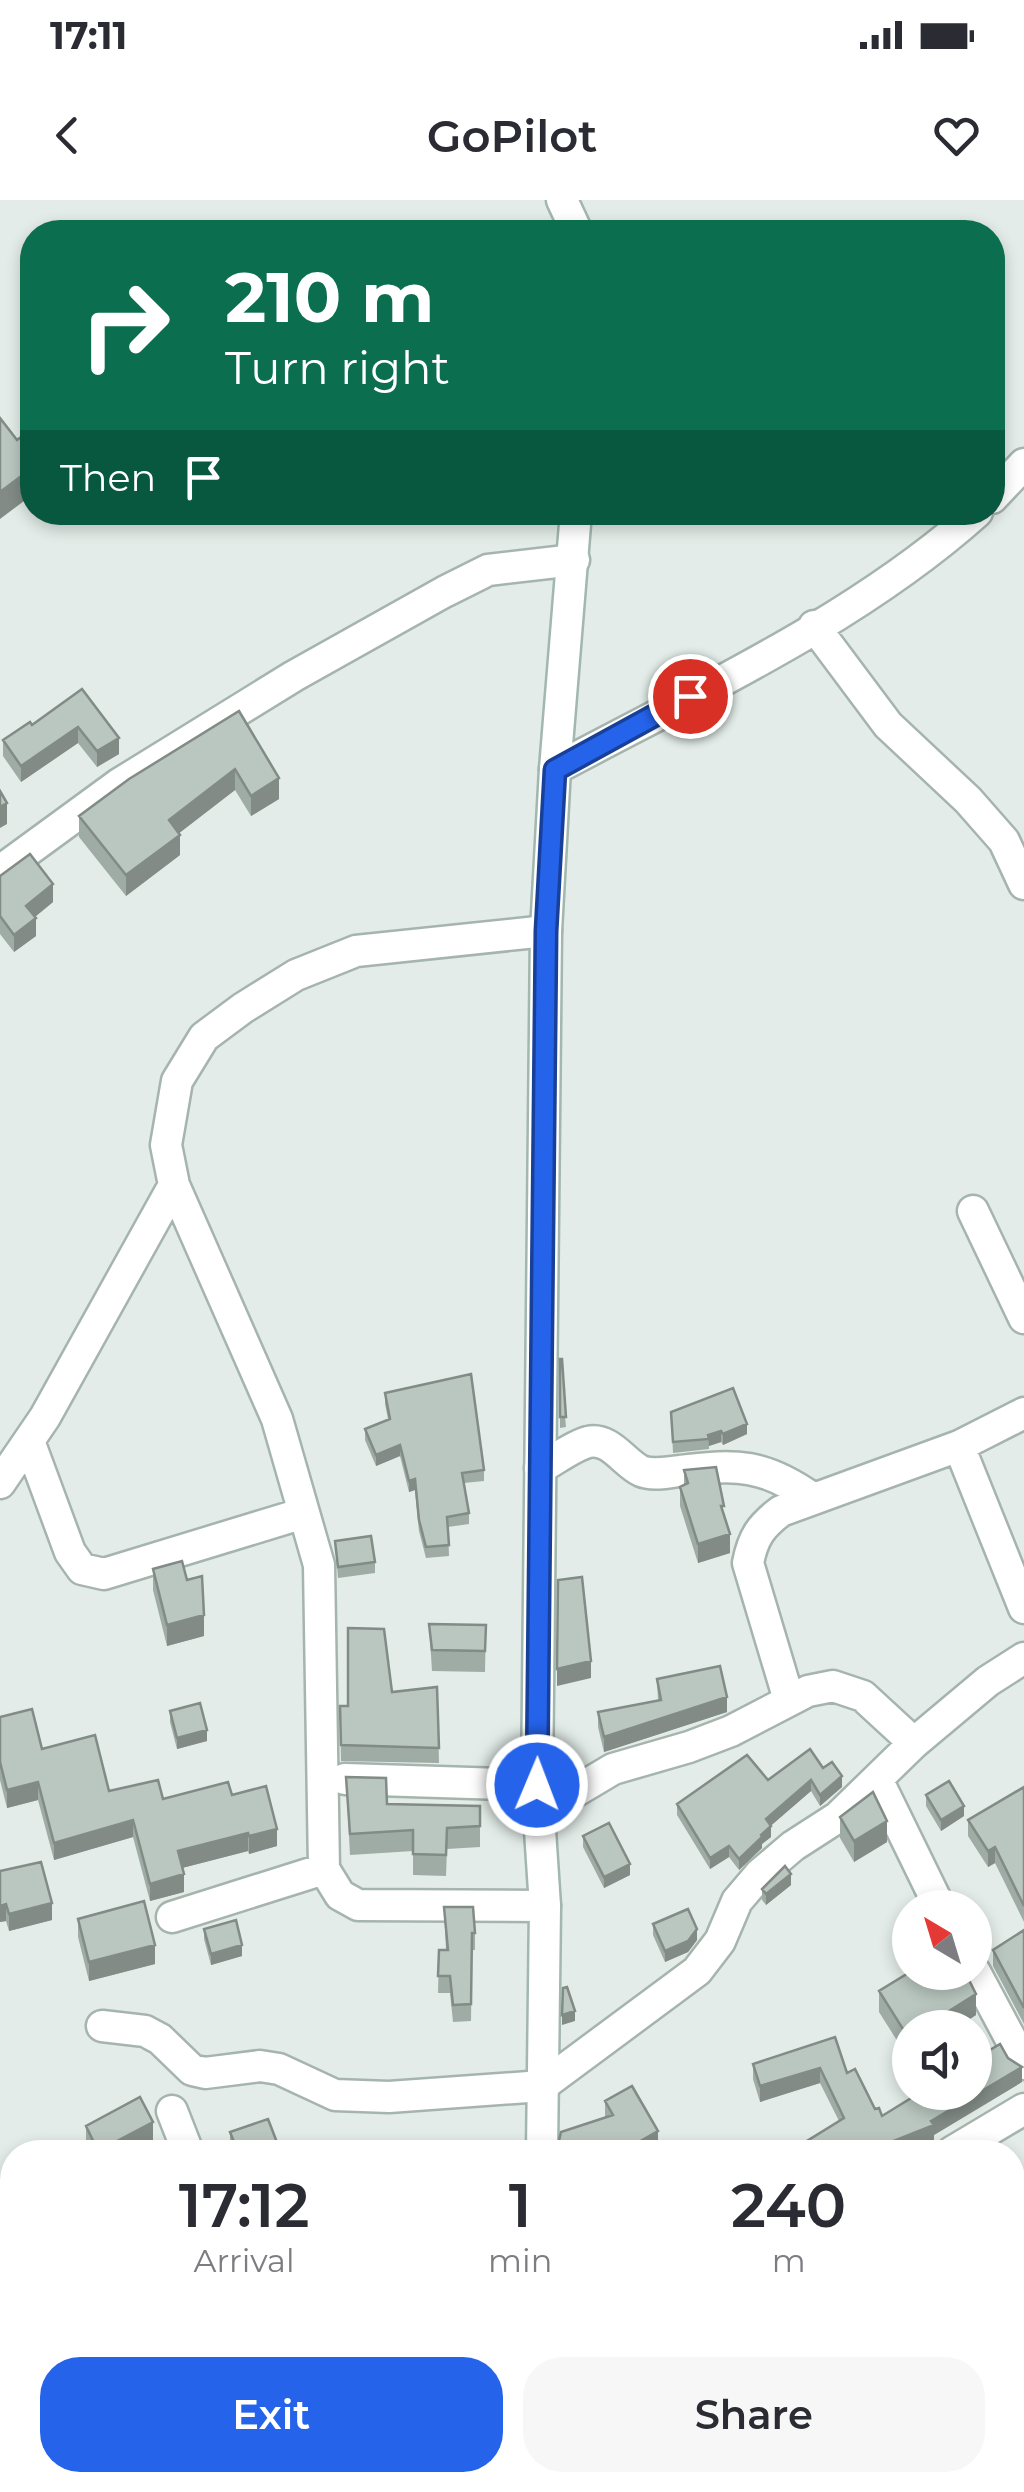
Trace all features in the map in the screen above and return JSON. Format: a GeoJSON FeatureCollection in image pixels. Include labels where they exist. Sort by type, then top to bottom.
{"type":"FeatureCollection","features":[{"type":"Feature","properties":{"kind":"street"},"geometry":{"type":"LineString","coordinates":[[1005,484],[1024,464]]}},
{"type":"Feature","properties":{"kind":"street"},"geometry":{"type":"LineString","coordinates":[[542,2140],[545,1906],[538,1799],[546,931],[575,525]]}},
{"type":"Feature","properties":{"kind":"street"},"geometry":{"type":"LineString","coordinates":[[555,770],[814,626],[935,550],[963,525]]}},
{"type":"Feature","properties":{"kind":"street"},"geometry":{"type":"LineString","coordinates":[[0,870],[119,784],[294,676],[444,592],[488,570],[574,560]]}},
{"type":"Feature","properties":{"kind":"street"},"geometry":{"type":"LineString","coordinates":[[814,626],[888,724],[968,800],[1004,842],[1024,884]]}},
{"type":"Feature","properties":{"kind":"street"},"geometry":{"type":"LineString","coordinates":[[545,1906],[358,1905],[340,1895],[324,1869],[320,1565],[277,1419],[174,1186],[166,1145],[178,1081],[204,1037],[296,974],[356,950],[546,931]]}},
{"type":"Feature","properties":{"kind":"street"},"geometry":{"type":"LineString","coordinates":[[0,1483],[29,1441],[174,1186]]}},
{"type":"Feature","properties":{"kind":"street"},"geometry":{"type":"LineString","coordinates":[[973,1210],[1024,1318]]}},
{"type":"Feature","properties":{"kind":"street"},"geometry":{"type":"LineString","coordinates":[[789,1700],[748,1562],[760,1526],[781,1511],[960,1446],[1024,1413]]}},
{"type":"Feature","properties":{"kind":"street"},"geometry":{"type":"LineString","coordinates":[[29,1441],[70,1552],[82,1569],[104,1574],[304,1513]]}},
{"type":"Feature","properties":{"kind":"street"},"geometry":{"type":"LineString","coordinates":[[540,1468],[590,1442],[605,1444],[641,1471],[653,1474],[721,1466],[750,1468],[782,1477],[812,1498]]}},
{"type":"Feature","properties":{"kind":"street"},"geometry":{"type":"LineString","coordinates":[[960,1446],[1024,1608]]}},
{"type":"Feature","properties":{"kind":"street"},"geometry":{"type":"LineString","coordinates":[[102,2026],[145,2032],[160,2039],[192,2070],[205,2073],[260,2066],[279,2069],[335,2095],[389,2097],[542,2086],[698,1971],[720,1942],[737,1901],[760,1874],[793,1846],[838,1817],[914,1743],[988,1681],[1024,1658]]}},
{"type":"Feature","properties":{"kind":"street"},"geometry":{"type":"LineString","coordinates":[[325,1778],[538,1799],[613,1769],[731,1731],[789,1700],[833,1686],[863,1696],[914,1743]]}},
{"type":"Feature","properties":{"kind":"street"},"geometry":{"type":"LineString","coordinates":[[878,1781],[931,1890]]}},
{"type":"Feature","properties":{"kind":"street"},"geometry":{"type":"LineString","coordinates":[[172,1917],[324,1869]]}},
{"type":"Feature","properties":{"kind":"street"},"geometry":{"type":"LineString","coordinates":[[985,1990],[1024,2064]]}},
{"type":"Feature","properties":{"kind":"street"},"geometry":{"type":"LineString","coordinates":[[973,2140],[1024,2110]]}},
{"type":"Feature","properties":{"kind":"street"},"geometry":{"type":"LineString","coordinates":[[172,2111],[183,2140]]}},
{"type":"Feature","properties":{"kind":"building"},"geometry":{"type":"Polygon","coordinates":[[[0,418],[17,440],[20,438],[20,477],[0,492],[0,418]]]}},
{"type":"Feature","properties":{"kind":"building"},"geometry":{"type":"Polygon","coordinates":[[[82,689],[119,738],[97,751],[78,727],[21,766],[3,740],[30,722],[32,725],[82,689]]]}},
{"type":"Feature","properties":{"kind":"building"},"geometry":{"type":"Polygon","coordinates":[[[239,711],[279,778],[251,796],[235,769],[169,820],[180,835],[126,875],[79,816],[129,779],[239,711]]]}},
{"type":"Feature","properties":{"kind":"building"},"geometry":{"type":"Polygon","coordinates":[[[30,854],[53,884],[26,906],[36,918],[14,935],[0,916],[0,876],[30,854]]]}},
{"type":"Feature","properties":{"kind":"building"},"geometry":{"type":"Polygon","coordinates":[[[562,1359],[566,1417],[560,1417],[562,1359]]]}},
{"type":"Feature","properties":{"kind":"building"},"geometry":{"type":"Polygon","coordinates":[[[471,1374],[484,1470],[462,1473],[469,1513],[447,1517],[449,1545],[426,1547],[415,1479],[409,1481],[400,1445],[376,1455],[365,1429],[390,1419],[385,1393],[471,1374]]]}},
{"type":"Feature","properties":{"kind":"building"},"geometry":{"type":"Polygon","coordinates":[[[733,1388],[747,1424],[723,1434],[721,1431],[708,1435],[709,1439],[673,1442],[671,1412],[733,1388]]]}},
{"type":"Feature","properties":{"kind":"building"},"geometry":{"type":"Polygon","coordinates":[[[716,1467],[721,1506],[730,1534],[698,1544],[680,1487],[688,1483],[684,1470],[716,1467]]]}},
{"type":"Feature","properties":{"kind":"building"},"geometry":{"type":"Polygon","coordinates":[[[371,1536],[375,1562],[338,1567],[335,1541],[371,1536]]]}},
{"type":"Feature","properties":{"kind":"building"},"geometry":{"type":"Polygon","coordinates":[[[182,1561],[187,1580],[202,1576],[204,1615],[167,1625],[153,1569],[182,1561]]]}},
{"type":"Feature","properties":{"kind":"building"},"geometry":{"type":"Polygon","coordinates":[[[582,1577],[591,1661],[557,1669],[558,1580],[582,1577]]]}},
{"type":"Feature","properties":{"kind":"building"},"geometry":{"type":"Polygon","coordinates":[[[429,1624],[486,1625],[485,1651],[432,1650],[429,1624]]]}},
{"type":"Feature","properties":{"kind":"building"},"geometry":{"type":"Polygon","coordinates":[[[348,1628],[384,1629],[392,1692],[437,1687],[439,1748],[341,1745],[340,1706],[348,1706],[348,1628]]]}},
{"type":"Feature","properties":{"kind":"building"},"geometry":{"type":"Polygon","coordinates":[[[720,1666],[727,1697],[604,1737],[598,1712],[661,1700],[657,1679],[720,1666]]]}},
{"type":"Feature","properties":{"kind":"building"},"geometry":{"type":"Polygon","coordinates":[[[200,1703],[207,1730],[177,1738],[170,1711],[200,1703]]]}},
{"type":"Feature","properties":{"kind":"building"},"geometry":{"type":"Polygon","coordinates":[[[32,1709],[42,1749],[95,1735],[109,1791],[158,1780],[163,1799],[228,1782],[232,1795],[266,1786],[277,1829],[178,1851],[184,1874],[150,1884],[133,1820],[54,1843],[38,1782],[7,1790],[0,1762],[0,1717],[32,1709]]]}},
{"type":"Feature","properties":{"kind":"building"},"geometry":{"type":"Polygon","coordinates":[[[810,1749],[823,1768],[832,1762],[842,1776],[820,1795],[811,1780],[766,1819],[771,1826],[739,1859],[729,1846],[710,1858],[677,1804],[747,1755],[768,1780],[810,1749]]]}},
{"type":"Feature","properties":{"kind":"building"},"geometry":{"type":"Polygon","coordinates":[[[346,1777],[386,1778],[387,1804],[480,1806],[480,1826],[447,1828],[446,1855],[413,1854],[413,1830],[350,1834],[346,1777]]]}},
{"type":"Feature","properties":{"kind":"building"},"geometry":{"type":"Polygon","coordinates":[[[949,1781],[964,1806],[941,1820],[926,1795],[949,1781]]]}},
{"type":"Feature","properties":{"kind":"building"},"geometry":{"type":"Polygon","coordinates":[[[1024,1787],[1024,1906],[995,1847],[988,1851],[968,1820],[1024,1787]]]}},
{"type":"Feature","properties":{"kind":"building"},"geometry":{"type":"Polygon","coordinates":[[[873,1792],[887,1821],[854,1841],[840,1817],[873,1792]]]}},
{"type":"Feature","properties":{"kind":"building"},"geometry":{"type":"Polygon","coordinates":[[[609,1823],[630,1864],[604,1877],[583,1836],[609,1823]]]}},
{"type":"Feature","properties":{"kind":"building"},"geometry":{"type":"Polygon","coordinates":[[[41,1862],[52,1903],[9,1914],[6,1904],[0,1906],[0,1871],[41,1862]]]}},
{"type":"Feature","properties":{"kind":"building"},"geometry":{"type":"Polygon","coordinates":[[[785,1866],[791,1874],[766,1894],[762,1889],[785,1866]]]}},
{"type":"Feature","properties":{"kind":"building"},"geometry":{"type":"Polygon","coordinates":[[[144,1901],[155,1945],[89,1962],[78,1919],[144,1901]]]}},
{"type":"Feature","properties":{"kind":"building"},"geometry":{"type":"Polygon","coordinates":[[[444,1907],[473,1907],[471,2004],[453,2005],[450,1976],[438,1976],[439,1950],[448,1950],[444,1907]]]}},
{"type":"Feature","properties":{"kind":"building"},"geometry":{"type":"Polygon","coordinates":[[[688,1909],[697,1929],[688,1941],[665,1951],[653,1924],[688,1909]]]}},
{"type":"Feature","properties":{"kind":"building"},"geometry":{"type":"Polygon","coordinates":[[[236,1920],[242,1945],[211,1954],[204,1929],[236,1920]]]}},
{"type":"Feature","properties":{"kind":"building"},"geometry":{"type":"Polygon","coordinates":[[[1024,1930],[1024,2008],[993,1950],[1024,1930]]]}},
{"type":"Feature","properties":{"kind":"building"},"geometry":{"type":"Polygon","coordinates":[[[892,1983],[892,1990],[974,1990],[976,1994],[951,2010],[892,2012],[879,1991],[892,1983]]]}},
{"type":"Feature","properties":{"kind":"building"},"geometry":{"type":"Polygon","coordinates":[[[567,1987],[575,2011],[562,2015],[563,1988],[567,1987]]]}},
{"type":"Feature","properties":{"kind":"building"},"geometry":{"type":"Polygon","coordinates":[[[835,2037],[847,2073],[855,2069],[882,2116],[892,2110],[950,2110],[931,2121],[934,2125],[896,2140],[809,2140],[844,2118],[820,2068],[760,2086],[753,2064],[835,2037]]]}},
{"type":"Feature","properties":{"kind":"building"},"geometry":{"type":"Polygon","coordinates":[[[1000,2044],[1008,2058],[1022,2067],[992,2085],[992,2049],[1000,2044]]]}},
{"type":"Feature","properties":{"kind":"building"},"geometry":{"type":"Polygon","coordinates":[[[632,2086],[658,2131],[642,2140],[559,2140],[561,2132],[613,2115],[605,2101],[632,2086]]]}},
{"type":"Feature","properties":{"kind":"building"},"geometry":{"type":"Polygon","coordinates":[[[140,2097],[153,2122],[119,2140],[93,2140],[86,2126],[140,2097]]]}},
{"type":"Feature","properties":{"kind":"building"},"geometry":{"type":"Polygon","coordinates":[[[268,2119],[276,2140],[233,2140],[230,2132],[268,2119]]]}},
{"type":"Feature","properties":{"kind":"route"},"geometry":{"type":"LineString","coordinates":[[537,1785],[546,931],[555,770],[690,696]]}}]}
